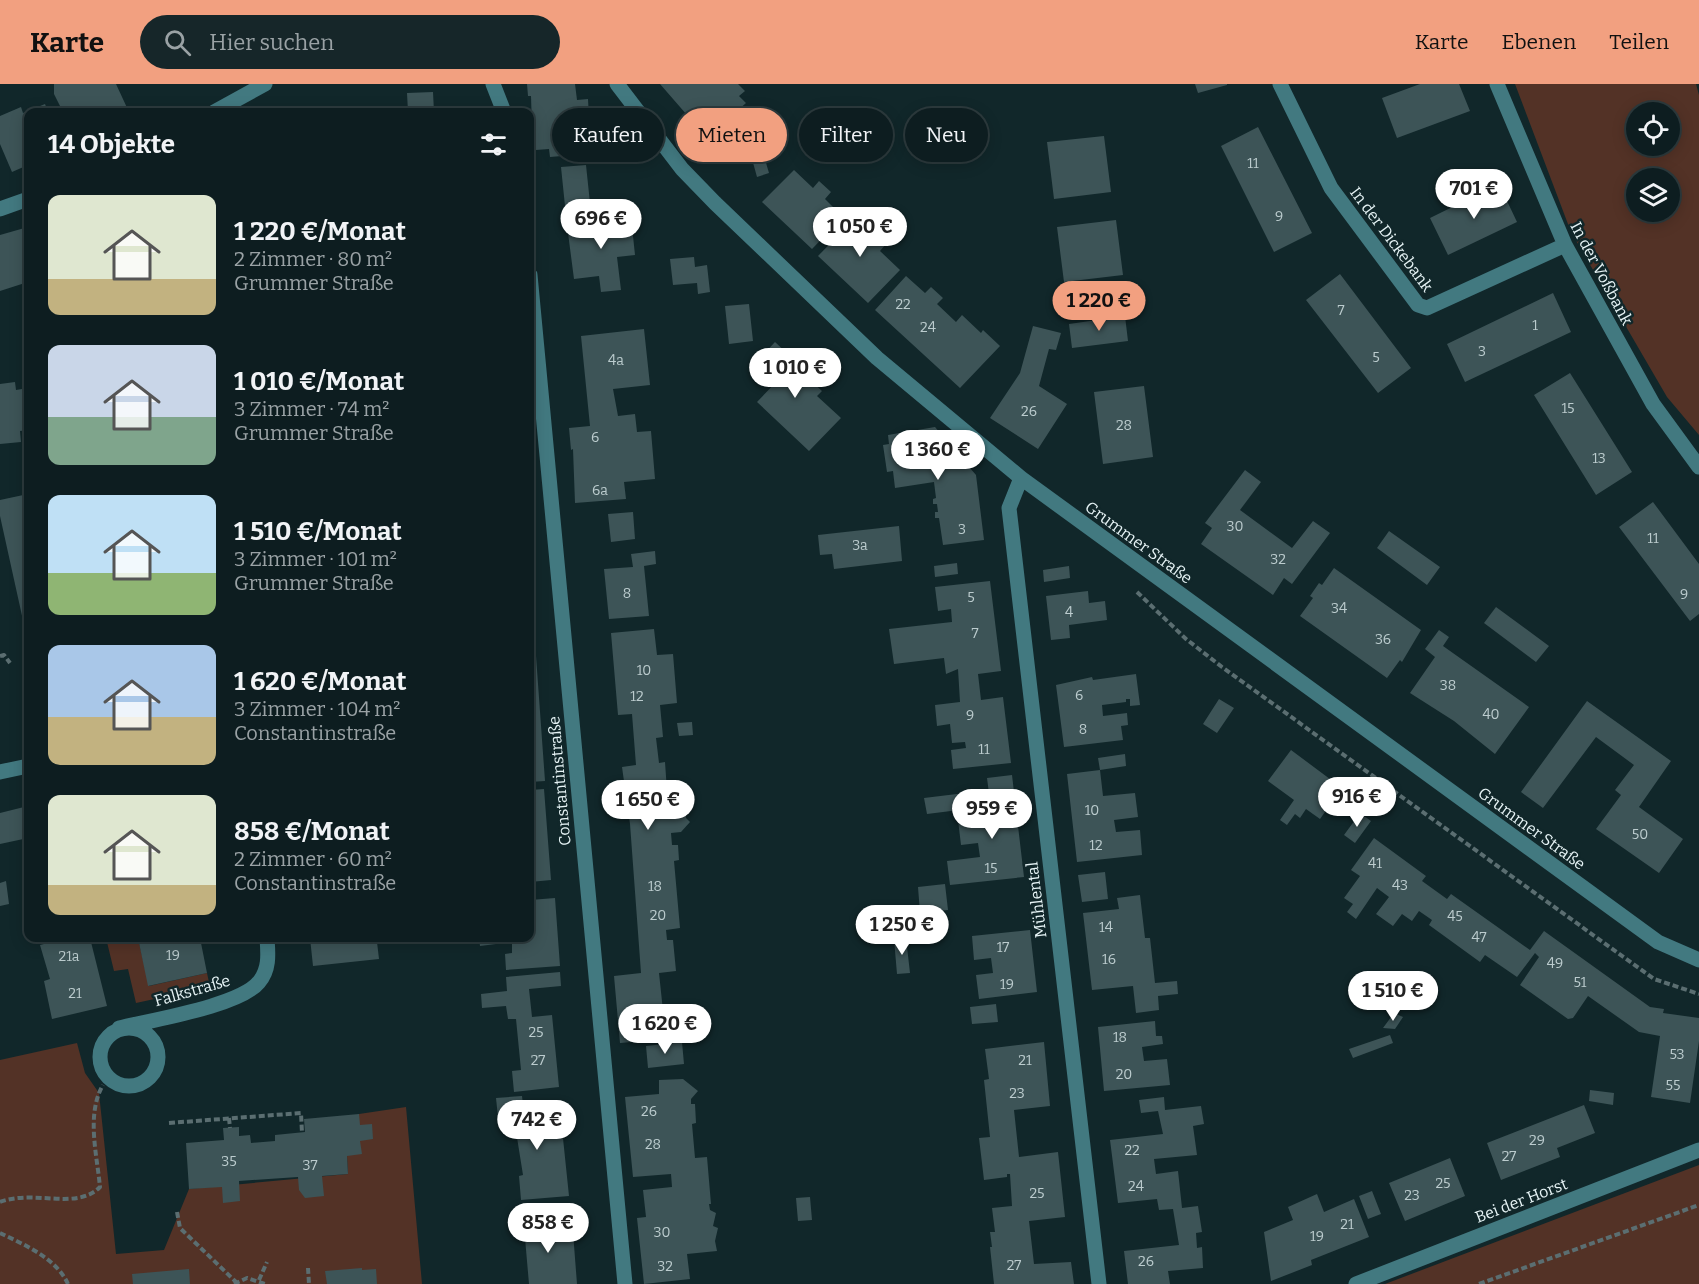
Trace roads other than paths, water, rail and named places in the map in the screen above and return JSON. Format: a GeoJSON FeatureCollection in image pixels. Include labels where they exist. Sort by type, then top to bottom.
{"type":"FeatureCollection","features":[{"type":"Feature","properties":{"kind":"street"},"geometry":{"type":"LineString","coordinates":[[221,108],[265,84]]}},
{"type":"Feature","properties":{"kind":"street"},"geometry":{"type":"LineString","coordinates":[[493,84],[502,108]]}},
{"type":"Feature","properties":{"kind":"street","name":"Grummer Straße"},"geometry":{"type":"LineString","coordinates":[[617,84],[682,169],[715,203],[877,358],[1021,478],[1658,942],[1699,960]]}},
{"type":"Feature","properties":{"kind":"street","name":"In der Dickebank"},"geometry":{"type":"LineString","coordinates":[[1280,84],[1331,188],[1418,305],[1427,308],[1565,245]]}},
{"type":"Feature","properties":{"kind":"street","name":"In der Voßbank"},"geometry":{"type":"LineString","coordinates":[[1497,84],[1565,245],[1653,404],[1699,467]]}},
{"type":"Feature","properties":{"kind":"street"},"geometry":{"type":"LineString","coordinates":[[0,209],[24,200]]}},
{"type":"Feature","properties":{"kind":"street","name":"Constantinstraße"},"geometry":{"type":"LineString","coordinates":[[534,317],[625,1284]]}},
{"type":"Feature","properties":{"kind":"street","name":"Mühlental"},"geometry":{"type":"LineString","coordinates":[[1021,478],[1009,508],[1099,1284]]}},
{"type":"Feature","properties":{"kind":"street"},"geometry":{"type":"LineString","coordinates":[[0,772],[24,767]]}},
{"type":"Feature","properties":{"kind":"street","name":"Falkstraße"},"geometry":{"type":"LineString","coordinates":[[119,1028],[212,1006],[243,994],[259,982],[269,960],[267,942]]}},
{"type":"Feature","properties":{"kind":"street","name":"Bei der Horst"},"geometry":{"type":"LineString","coordinates":[[1356,1284],[1699,1150]]}}]}
